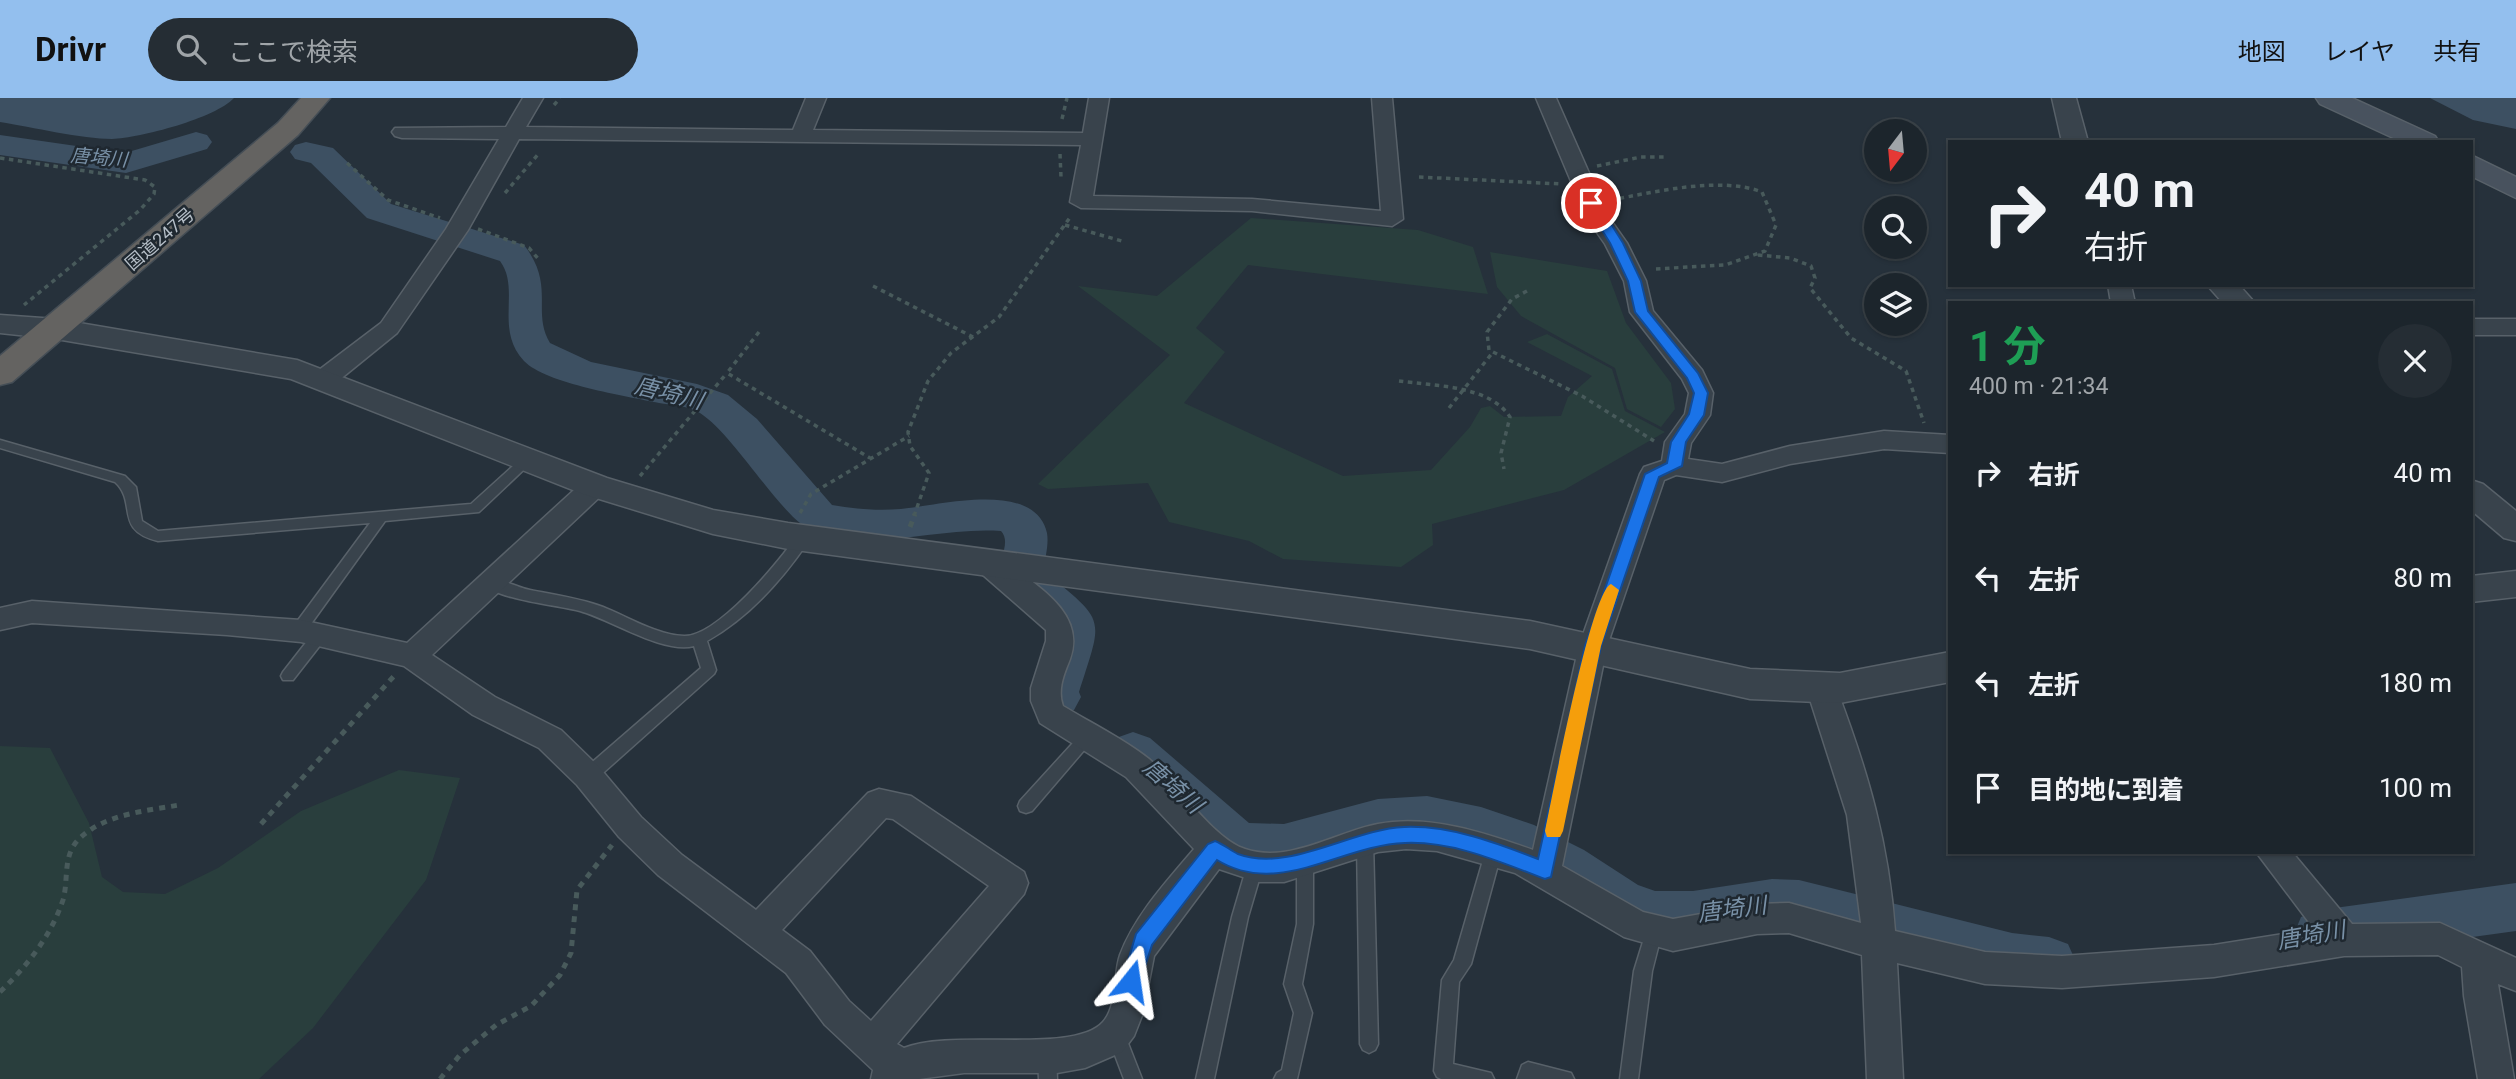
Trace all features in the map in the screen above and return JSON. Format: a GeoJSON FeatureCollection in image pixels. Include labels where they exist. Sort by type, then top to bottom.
{"type":"FeatureCollection","features":[{"type":"Feature","properties":{"kind":"highway","name":"国道247号"},"geometry":{"type":"LineString","coordinates":[[0,374],[288,129],[316,98]]}},
{"type":"Feature","properties":{"kind":"main road"},"geometry":{"type":"LineString","coordinates":[[2330,98],[2422,140]]}},
{"type":"Feature","properties":{"kind":"main road"},"geometry":{"type":"LineString","coordinates":[[2473,165],[2516,189]]}},
{"type":"Feature","properties":{"kind":"street"},"geometry":{"type":"LineString","coordinates":[[324,379],[388,328],[459,233],[510,134],[533,98]]}},
{"type":"Feature","properties":{"kind":"street"},"geometry":{"type":"LineString","coordinates":[[800,137],[816,98]]}},
{"type":"Feature","properties":{"kind":"street"},"geometry":{"type":"LineString","coordinates":[[1098,98],[1081,202],[1252,205],[1392,219],[1382,98]]}},
{"type":"Feature","properties":{"kind":"street"},"geometry":{"type":"LineString","coordinates":[[1546,98],[1584,186],[1635,281],[1642,312],[1693,376],[1701,393],[1696,415],[1678,442],[1674,466]]}},
{"type":"Feature","properties":{"kind":"street"},"geometry":{"type":"LineString","coordinates":[[2064,98],[2074,140]]}},
{"type":"Feature","properties":{"kind":"street"},"geometry":{"type":"LineString","coordinates":[[402,132],[1090,139]]}},
{"type":"Feature","properties":{"kind":"street"},"geometry":{"type":"LineString","coordinates":[[2223,287],[2239,301]]}},
{"type":"Feature","properties":{"kind":"street"},"geometry":{"type":"LineString","coordinates":[[0,324],[56,329],[264,363],[324,379],[528,460],[610,490],[713,522],[796,536],[1593,646],[1729,679],[1822,690],[1851,688],[1948,667]]}},
{"type":"Feature","properties":{"kind":"street"},"geometry":{"type":"LineString","coordinates":[[2473,327],[2516,327]]}},
{"type":"Feature","properties":{"kind":"street"},"geometry":{"type":"LineString","coordinates":[[1545,870],[1593,646],[1653,474],[1674,466],[1722,473],[1747,469],[1790,455],[1884,440],[1940,444]]}},
{"type":"Feature","properties":{"kind":"street"},"geometry":{"type":"LineString","coordinates":[[412,656],[489,582],[610,490]]}},
{"type":"Feature","properties":{"kind":"street"},"geometry":{"type":"LineString","coordinates":[[2473,494],[2516,529]]}},
{"type":"Feature","properties":{"kind":"street"},"geometry":{"type":"LineString","coordinates":[[986,561],[1056,619],[1061,627],[1061,639],[1043,691],[1044,702],[1051,714],[1137,768],[1215,849],[1237,862],[1284,867],[1365,841],[1416,835],[1494,850],[1545,870],[1616,916],[1654,932],[1672,935],[1757,919],[1790,918],[1877,930],[1985,968],[2062,972],[2214,961],[2343,939],[2440,939],[2516,975]]}},
{"type":"Feature","properties":{"kind":"street"},"geometry":{"type":"LineString","coordinates":[[2473,589],[2516,584]]}},
{"type":"Feature","properties":{"kind":"street"},"geometry":{"type":"LineString","coordinates":[[0,619],[32,612],[309,633],[412,656],[484,706],[550,740],[588,776],[628,825],[670,864],[798,962],[837,1013],[887,1064]]}},
{"type":"Feature","properties":{"kind":"street"},"geometry":{"type":"LineString","coordinates":[[1822,690],[1850,770],[1867,832],[1877,930],[1885,1079]]}},
{"type":"Feature","properties":{"kind":"street"},"geometry":{"type":"LineString","coordinates":[[757,933],[880,803],[900,806],[1012,883],[887,1064]]}},
{"type":"Feature","properties":{"kind":"street"},"geometry":{"type":"LineString","coordinates":[[887,1064],[994,1055],[1048,1068],[1112,1039],[1122,1025],[1143,941],[1215,849]]}},
{"type":"Feature","properties":{"kind":"street"},"geometry":{"type":"LineString","coordinates":[[2274,854],[2343,939]]}},
{"type":"Feature","properties":{"kind":"street"},"geometry":{"type":"LineString","coordinates":[[2479,957],[2481,996],[2496,1079]]}},
{"type":"Feature","properties":{"kind":"lane"},"geometry":{"type":"LineString","coordinates":[[0,444],[120,479],[129,487],[136,523],[150,534],[158,536],[474,509],[528,460]]}},
{"type":"Feature","properties":{"kind":"lane"},"geometry":{"type":"LineString","coordinates":[[288,676],[309,633],[382,516]]}},
{"type":"Feature","properties":{"kind":"lane"},"geometry":{"type":"LineString","coordinates":[[489,582],[508,590],[556,599],[613,615],[670,639],[684,642],[699,638],[762,591],[790,559],[796,536]]}},
{"type":"Feature","properties":{"kind":"lane"},"geometry":{"type":"LineString","coordinates":[[588,776],[709,670],[699,638]]}},
{"type":"Feature","properties":{"kind":"lane"},"geometry":{"type":"LineString","coordinates":[[1026,806],[1087,737]]}},
{"type":"Feature","properties":{"kind":"lane"},"geometry":{"type":"LineString","coordinates":[[1365,841],[1369,1044]]}},
{"type":"Feature","properties":{"kind":"lane"},"geometry":{"type":"LineString","coordinates":[[1485,1079],[1443,1075],[1451,980],[1462,964],[1494,850]]}},
{"type":"Feature","properties":{"kind":"lane"},"geometry":{"type":"LineString","coordinates":[[1290,1078],[1303,1013],[1293,984],[1305,924],[1305,860]]}},
{"type":"Feature","properties":{"kind":"lane"},"geometry":{"type":"LineString","coordinates":[[1205,1079],[1240,916],[1255,866]]}},
{"type":"Feature","properties":{"kind":"lane"},"geometry":{"type":"LineString","coordinates":[[1629,1079],[1643,971],[1654,932]]}},
{"type":"Feature","properties":{"kind":"lane"},"geometry":{"type":"LineString","coordinates":[[1112,1039],[1120,1044],[1133,1079]]}},
{"type":"Feature","properties":{"kind":"lane"},"geometry":{"type":"LineString","coordinates":[[1527,1079],[1528,1071],[1564,1079]]}},
{"type":"Feature","properties":{"kind":"path"},"geometry":{"type":"LineString","coordinates":[[501,197],[554,134]]}},
{"type":"Feature","properties":{"kind":"path"},"geometry":{"type":"LineString","coordinates":[[1584,186],[1641,157],[1665,157]]}},
{"type":"Feature","properties":{"kind":"path"},"geometry":{"type":"LineString","coordinates":[[0,158],[145,180],[156,187],[154,194],[141,210],[0,324]]}},
{"type":"Feature","properties":{"kind":"path"},"geometry":{"type":"LineString","coordinates":[[1419,177],[1584,186],[1758,189],[1776,225],[1765,251],[1709,267],[1643,270],[1637,273],[1635,281]]}},
{"type":"Feature","properties":{"kind":"path"},"geometry":{"type":"LineString","coordinates":[[902,550],[929,473],[910,446],[909,436],[928,381],[951,353],[999,317],[1081,202]]}},
{"type":"Feature","properties":{"kind":"path"},"geometry":{"type":"LineString","coordinates":[[459,233],[482,220]]}},
{"type":"Feature","properties":{"kind":"path"},"geometry":{"type":"LineString","coordinates":[[1065,225],[1122,241]]}},
{"type":"Feature","properties":{"kind":"path"},"geometry":{"type":"LineString","coordinates":[[1757,255],[1790,258],[1814,269],[1815,278],[1810,288],[1837,323],[1851,338],[1906,371],[1940,444]]}},
{"type":"Feature","properties":{"kind":"path"},"geometry":{"type":"LineString","coordinates":[[873,286],[973,337]]}},
{"type":"Feature","properties":{"kind":"path"},"geometry":{"type":"LineString","coordinates":[[1527,291],[1512,299],[1487,332],[1489,350],[1582,396],[1636,432]]}},
{"type":"Feature","properties":{"kind":"path"},"geometry":{"type":"LineString","coordinates":[[610,490],[727,373],[759,332]]}},
{"type":"Feature","properties":{"kind":"path"},"geometry":{"type":"LineString","coordinates":[[1449,408],[1493,352]]}},
{"type":"Feature","properties":{"kind":"path"},"geometry":{"type":"LineString","coordinates":[[727,373],[870,458]]}},
{"type":"Feature","properties":{"kind":"path"},"geometry":{"type":"LineString","coordinates":[[1399,381],[1462,391],[1495,401],[1508,410],[1510,416],[1501,453],[1504,469]]}},
{"type":"Feature","properties":{"kind":"path"},"geometry":{"type":"LineString","coordinates":[[796,536],[811,494],[909,436]]}},
{"type":"Feature","properties":{"kind":"path"},"geometry":{"type":"LineString","coordinates":[[261,824],[412,656]]}},
{"type":"Feature","properties":{"kind":"path"},"geometry":{"type":"LineString","coordinates":[[0,992],[35,954],[54,920],[63,898],[64,863],[70,849],[80,838],[98,826],[119,818],[180,805]]}},
{"type":"Feature","properties":{"kind":"path"},"geometry":{"type":"LineString","coordinates":[[440,1079],[460,1055],[496,1026],[531,1006],[560,975],[571,953],[577,890],[628,825]]}},
{"type":"Feature","properties":{"kind":"green space"},"geometry":{"type":"Polygon","coordinates":[[[1251,218],[1418,230],[1473,247],[1488,294],[1248,265],[1196,328],[1225,352],[1184,403],[1343,476],[1431,470],[1470,427],[1481,408],[1490,406],[1504,417],[1561,416],[1568,397],[1592,376],[1527,342],[1547,334],[1612,369],[1625,411],[1665,432],[1564,490],[1432,524],[1433,545],[1401,567],[1283,559],[1249,541],[1169,522],[1148,483],[1048,489],[1038,484],[1170,355],[1078,286],[1157,296],[1251,218]]]}},
{"type":"Feature","properties":{"kind":"green space"},"geometry":{"type":"Polygon","coordinates":[[[1490,252],[1607,271],[1626,323],[1671,383],[1675,409],[1661,427],[1627,409],[1615,368],[1521,316],[1497,287],[1490,252]]]}},
{"type":"Feature","properties":{"kind":"green space"},"geometry":{"type":"Polygon","coordinates":[[[0,746],[50,748],[89,823],[102,877],[123,892],[165,894],[218,868],[301,811],[399,770],[460,778],[426,880],[313,1028],[259,1079],[0,1079],[0,746]]]}},
{"type":"Feature","properties":{"kind":"water"},"geometry":{"type":"Polygon","coordinates":[[[0,98],[234,98],[211,113],[177,126],[112,139],[0,122],[0,98]]]}},
{"type":"Feature","properties":{"kind":"water"},"geometry":{"type":"Polygon","coordinates":[[[2430,98],[2516,98],[2516,129],[2473,120],[2430,98]]]}},
{"type":"Feature","properties":{"kind":"waterway","name":"唐埼川"},"geometry":{"type":"LineString","coordinates":[[0,145],[126,163],[196,142]]}},
{"type":"Feature","properties":{"kind":"waterway","name":"唐埼川"},"geometry":{"type":"LineString","coordinates":[[306,152],[322,155],[379,211],[512,253],[524,276],[526,329],[537,352],[548,360],[583,373],[714,404],[756,443],[819,518],[879,525],[985,514],[1016,520],[1026,533],[1020,576],[1073,621],[1075,634],[1056,692],[1058,697]]}},
{"type":"Feature","properties":{"kind":"waterway","name":"唐埼川"},"geometry":{"type":"LineString","coordinates":[[1133,752],[1236,842],[1260,847],[1284,847],[1378,821],[1402,817],[1427,818],[1463,824],[1516,841],[1566,866],[1629,907],[1655,915],[1693,915],[1772,903],[1799,904],[2012,958],[2049,962]]}},
{"type":"Feature","properties":{"kind":"waterway","name":"唐埼川"},"geometry":{"type":"LineString","coordinates":[[2320,934],[2516,907]]}},
{"type":"Feature","properties":{"kind":"slow traffic"},"geometry":{"type":"LineString","coordinates":[[1554,831],[1593,646],[1611,590]]}},
{"type":"Feature","properties":{"kind":"route"},"geometry":{"type":"LineString","coordinates":[[1131,981],[1143,941],[1215,849],[1237,862],[1258,867],[1284,867],[1378,838],[1406,835],[1437,837],[1494,850],[1545,871],[1593,646],[1653,474],[1674,466],[1678,442],[1696,415],[1701,393],[1693,376],[1642,312],[1635,281],[1616,243],[1597,217],[1591,203]]}}]}
